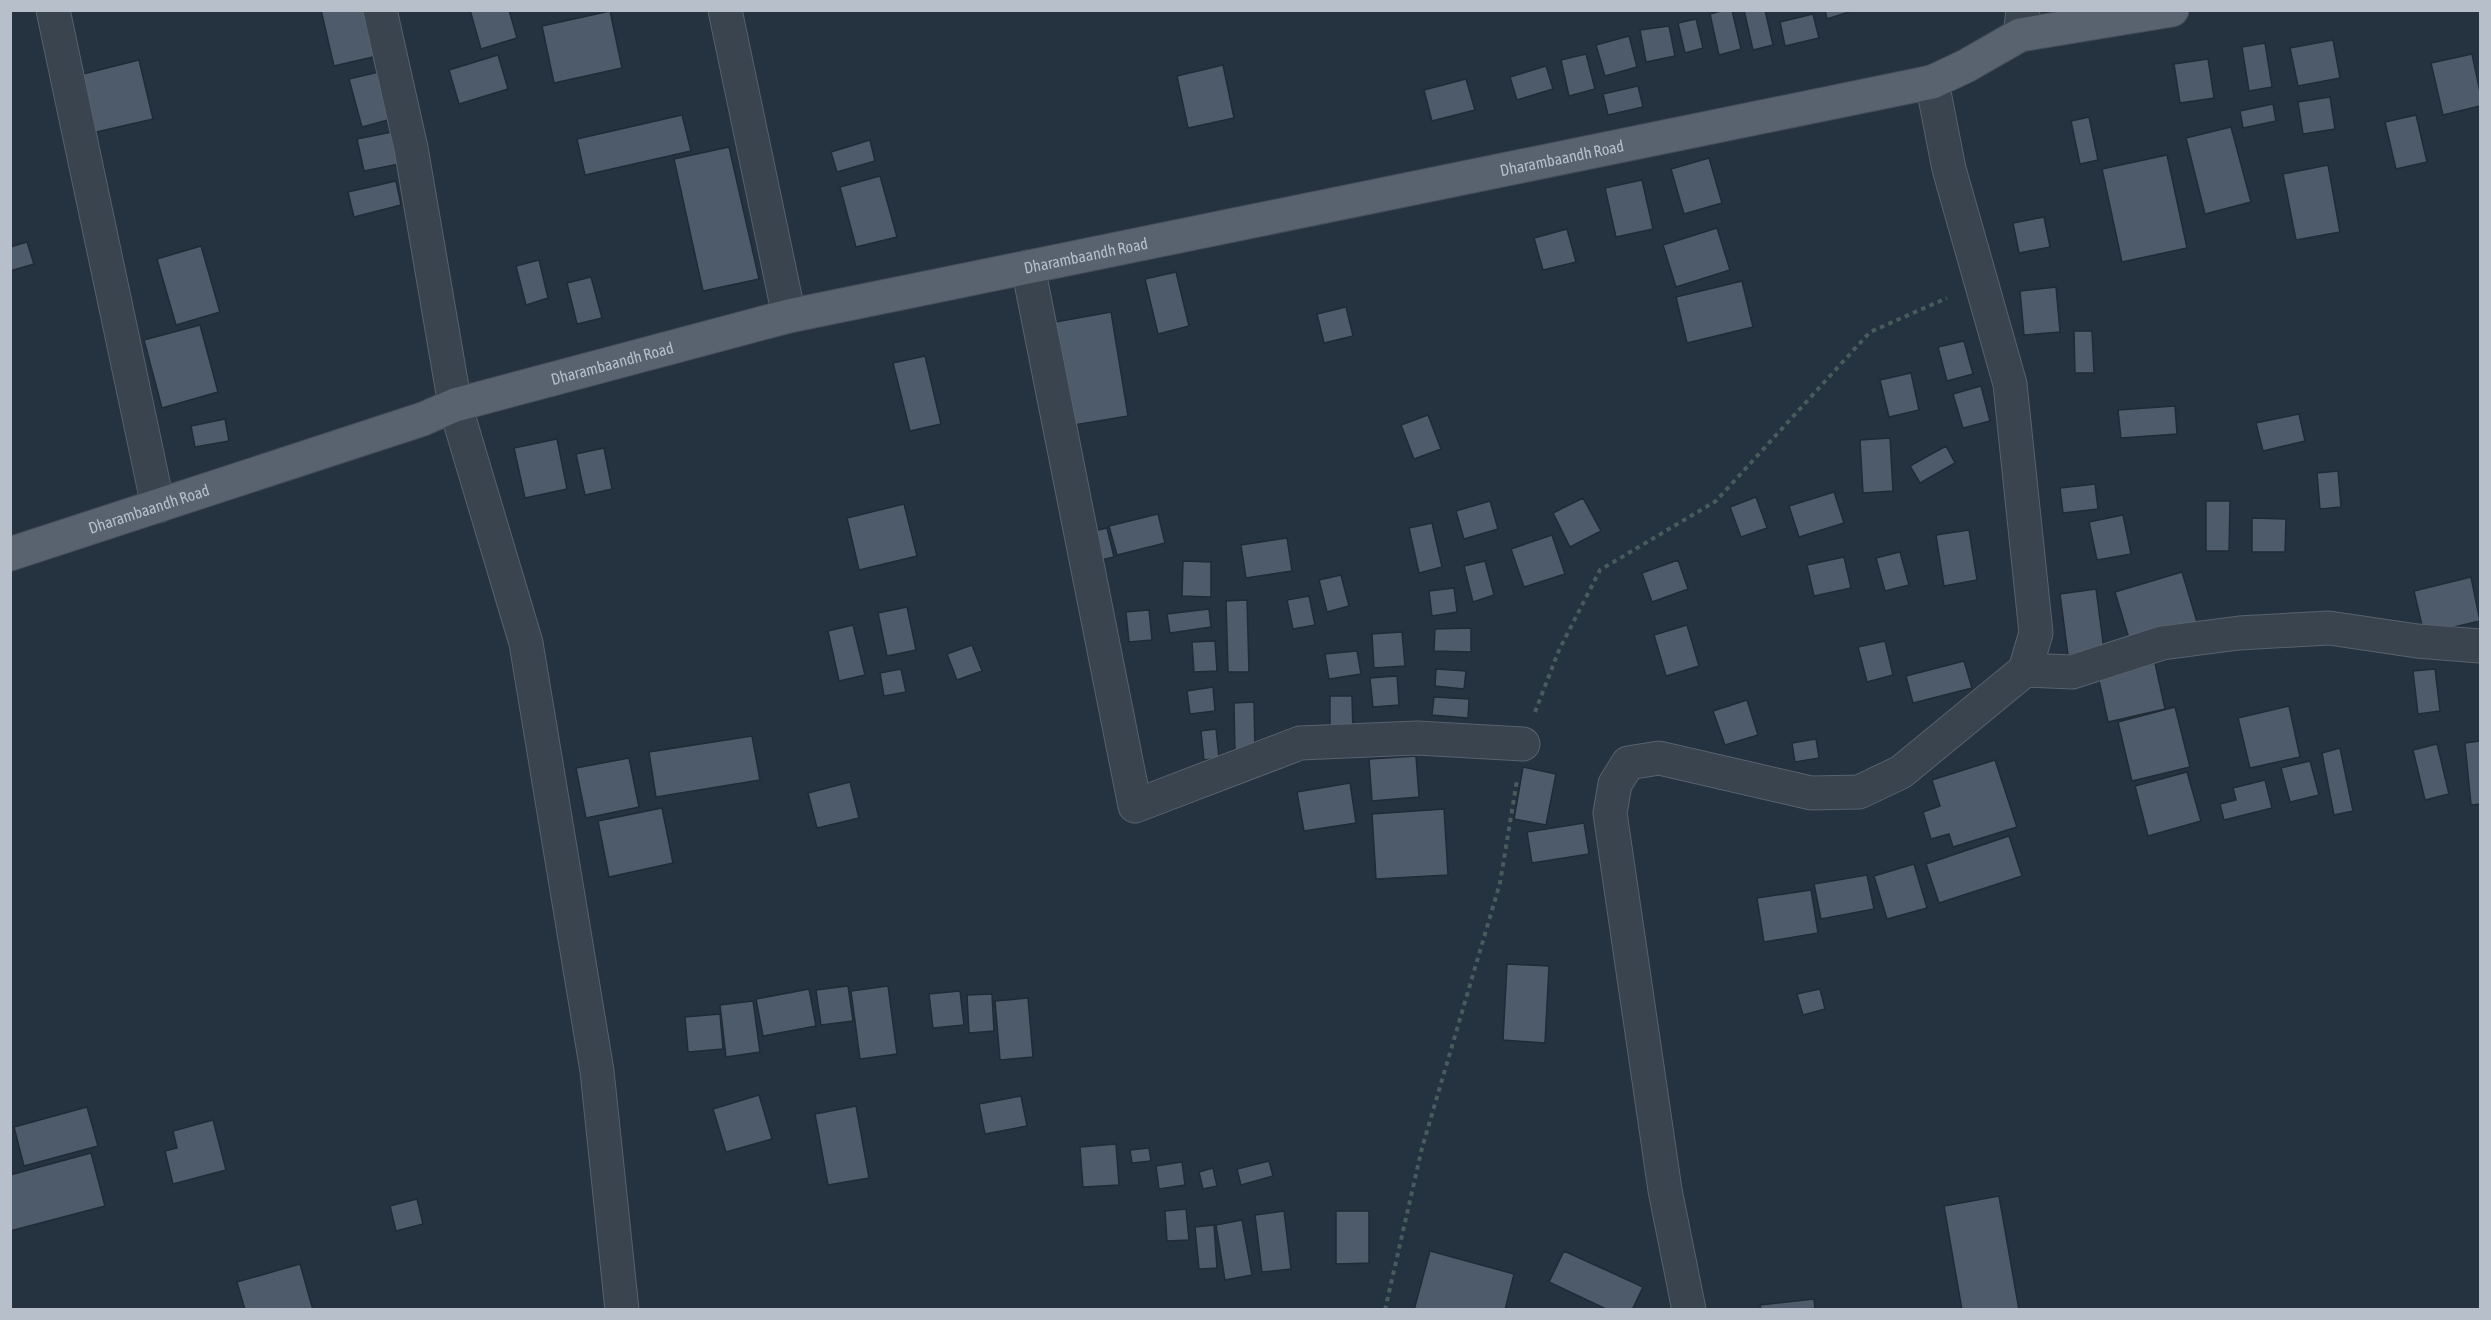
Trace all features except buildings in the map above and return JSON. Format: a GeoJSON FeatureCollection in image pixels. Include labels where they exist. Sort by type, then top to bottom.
{"type":"FeatureCollection","features":[{"type":"Feature","properties":{"kind":"main road","name":"Dharambaandh Road"},"geometry":{"type":"LineString","coordinates":[[10,554],[423,419],[454,405],[789,316],[1932,82],[1966,66],[2021,23],[2172,10]]}},
{"type":"Feature","properties":{"kind":"street"},"geometry":{"type":"LineString","coordinates":[[53,10],[158,506]]}},
{"type":"Feature","properties":{"kind":"street"},"geometry":{"type":"LineString","coordinates":[[380,10],[411,148],[454,405],[526,643],[597,1071],[622,1310]]}},
{"type":"Feature","properties":{"kind":"street"},"geometry":{"type":"LineString","coordinates":[[725,10],[789,316]]}},
{"type":"Feature","properties":{"kind":"street"},"geometry":{"type":"LineString","coordinates":[[1689,1310],[1665,1190],[1610,813],[1615,784],[1628,763],[1659,758],[1811,793],[1859,792],[1901,772],[2025,670],[2037,633],[2010,384],[1949,169],[1932,82]]}},
{"type":"Feature","properties":{"kind":"street"},"geometry":{"type":"LineString","coordinates":[[1028,267],[1135,806],[1300,743],[1418,738],[1523,744]]}},
{"type":"Feature","properties":{"kind":"street"},"geometry":{"type":"LineString","coordinates":[[2025,670],[2072,672],[2162,643],[2239,633],[2329,628],[2417,641],[2481,646]]}},
{"type":"Feature","properties":{"kind":"path"},"geometry":{"type":"LineString","coordinates":[[1385,1310],[1422,1148],[1500,883],[1523,744],[1559,650],[1600,570],[1716,501],[1870,332],[1981,283]]}}]}
